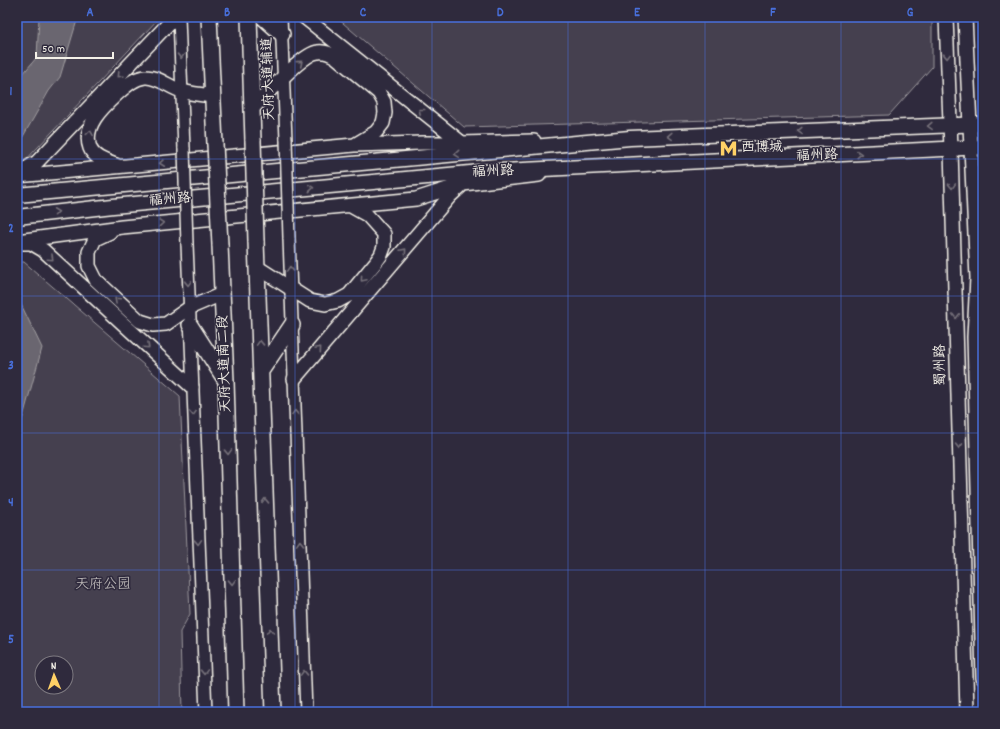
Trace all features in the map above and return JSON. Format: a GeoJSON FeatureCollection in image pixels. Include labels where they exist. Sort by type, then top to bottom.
{"type":"FeatureCollection","features":[{"type":"Feature","properties":{"kind":"highway","name":"天府大道南二段"},"geometry":{"type":"LineString","coordinates":[[209,17],[226,381],[236,712]]}},
{"type":"Feature","properties":{"kind":"highway"},"geometry":{"type":"LineString","coordinates":[[248,17],[273,712]]}},
{"type":"Feature","properties":{"kind":"highway"},"geometry":{"type":"LineString","coordinates":[[263,17],[282,34]]}},
{"type":"Feature","properties":{"kind":"highway"},"geometry":{"type":"LineString","coordinates":[[190,325],[226,381]]}},
{"type":"Feature","properties":{"kind":"highway"},"geometry":{"type":"LineString","coordinates":[[261,370],[292,325]]}},
{"type":"Feature","properties":{"kind":"main road"},"geometry":{"type":"LineString","coordinates":[[17,172],[38,162],[172,20],[178,17]]}},
{"type":"Feature","properties":{"kind":"main road"},"geometry":{"type":"LineString","coordinates":[[304,17],[462,143]]}},
{"type":"Feature","properties":{"kind":"main road","name":"蜀州路"},"geometry":{"type":"LineString","coordinates":[[946,17],[967,712]]}},
{"type":"Feature","properties":{"kind":"main road"},"geometry":{"type":"LineString","coordinates":[[965,17],[979,149],[977,278],[974,337],[983,678]]}},
{"type":"Feature","properties":{"kind":"main road"},"geometry":{"type":"LineString","coordinates":[[252,109],[297,64],[310,54],[318,52],[328,53],[336,57],[379,93],[384,102],[385,112],[383,123],[376,132],[354,145]]}},
{"type":"Feature","properties":{"kind":"main road"},"geometry":{"type":"LineString","coordinates":[[122,167],[100,159],[90,149],[89,136],[92,123],[100,110],[127,84],[147,76],[182,91],[212,96]]}},
{"type":"Feature","properties":{"kind":"main road","name":"福州路"},"geometry":{"type":"LineString","coordinates":[[17,195],[630,138],[976,124]]}},
{"type":"Feature","properties":{"kind":"main road"},"geometry":{"type":"LineString","coordinates":[[17,176],[354,145],[422,142],[462,143],[630,138]]}},
{"type":"Feature","properties":{"kind":"main road","name":"福州路"},"geometry":{"type":"LineString","coordinates":[[17,217],[113,206],[481,172],[951,149],[979,149]]}},
{"type":"Feature","properties":{"kind":"main road"},"geometry":{"type":"LineString","coordinates":[[17,242],[122,227],[416,199],[463,184],[616,166]]}},
{"type":"Feature","properties":{"kind":"main road"},"geometry":{"type":"LineString","coordinates":[[294,379],[450,196],[463,184]]}},
{"type":"Feature","properties":{"kind":"main road"},"geometry":{"type":"LineString","coordinates":[[257,267],[310,301],[325,304],[338,301],[349,295],[376,262],[384,247],[384,234],[367,215],[351,206]]}},
{"type":"Feature","properties":{"kind":"main road"},"geometry":{"type":"LineString","coordinates":[[122,227],[95,239],[89,252],[89,266],[96,280],[140,321],[153,325],[166,324],[189,308],[222,294]]}},
{"type":"Feature","properties":{"kind":"main road"},"geometry":{"type":"LineString","coordinates":[[17,242],[31,243],[43,250],[192,388]]}},
{"type":"Feature","properties":{"kind":"street"},"geometry":{"type":"LineString","coordinates":[[178,17],[206,712]]}},
{"type":"Feature","properties":{"kind":"street","name":"天府大道辅道"},"geometry":{"type":"LineString","coordinates":[[281,17],[306,712]]}},
{"type":"Feature","properties":{"kind":"street"},"geometry":{"type":"LineString","coordinates":[[976,124],[983,115]]}},
{"type":"Feature","properties":{"kind":"green space"},"geometry":{"type":"Polygon","coordinates":[[[17,17],[160,17],[23,163],[17,164],[17,17]]]}},
{"type":"Feature","properties":{"kind":"green space"},"geometry":{"type":"Polygon","coordinates":[[[336,17],[932,17],[932,67],[889,115],[464,127],[336,17]]]}},
{"type":"Feature","properties":{"kind":"green space","name":"天府公园"},"geometry":{"type":"Polygon","coordinates":[[[17,262],[24,262],[180,396],[190,614],[180,632],[182,712],[17,712],[17,262]]]}},
{"type":"Feature","properties":{"kind":"shaded area"},"geometry":{"type":"Polygon","coordinates":[[[39,17],[78,17],[60,77],[49,91],[17,147],[17,85],[22,75],[37,57],[39,17]]]}},
{"type":"Feature","properties":{"kind":"shaded area"},"geometry":{"type":"Polygon","coordinates":[[[17,296],[42,348],[23,417],[17,429],[17,296]]]}},
{"type":"Feature","properties":{"kind":"place","name":"西博城"},"geometry":{"type":"Point","coordinates":[728,148]}}]}
